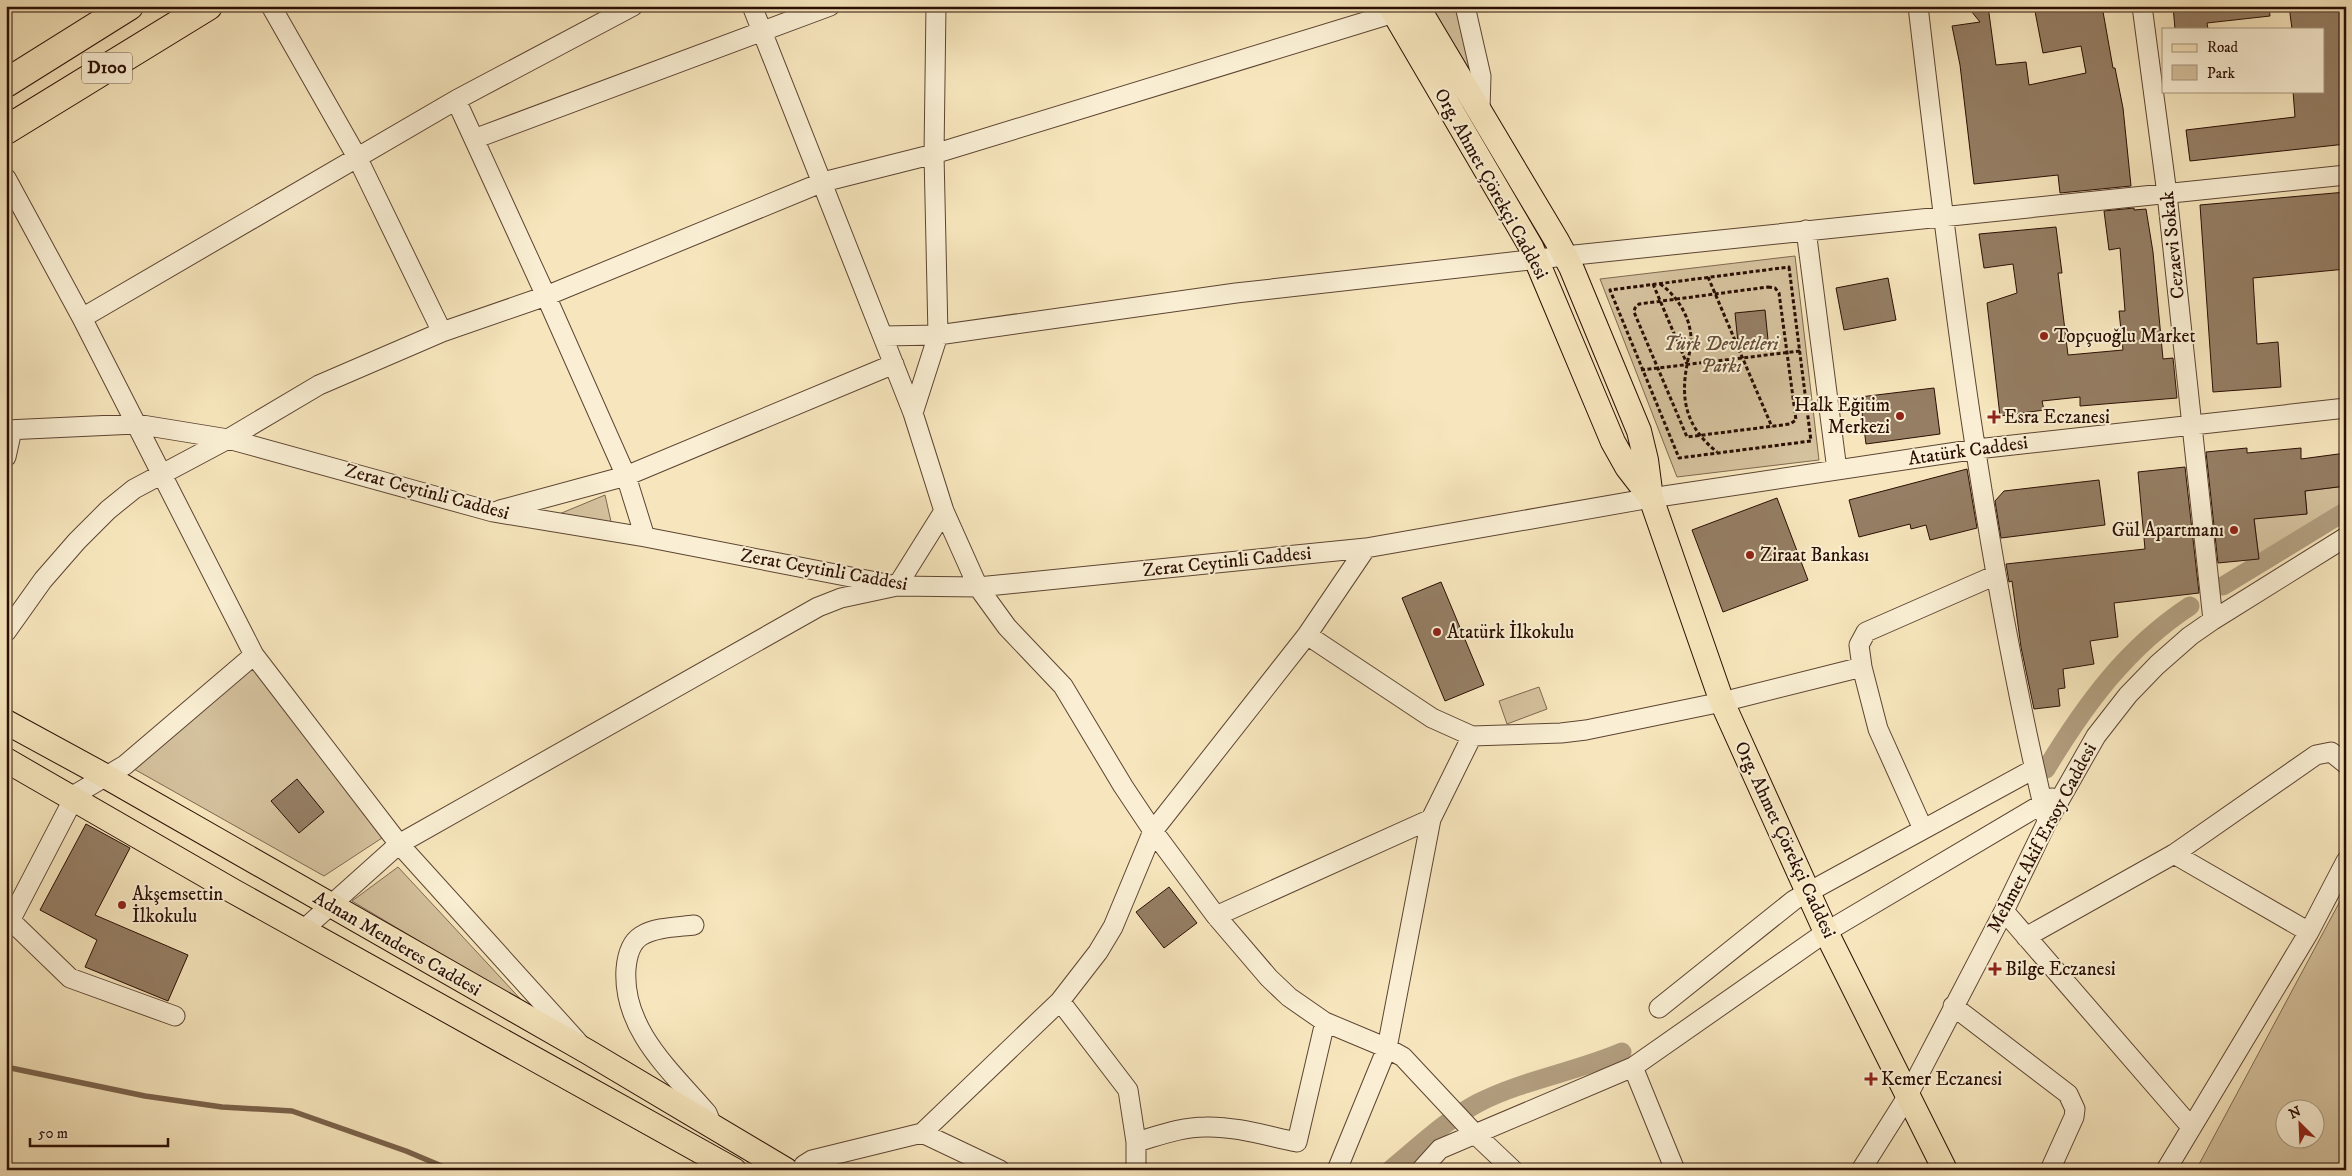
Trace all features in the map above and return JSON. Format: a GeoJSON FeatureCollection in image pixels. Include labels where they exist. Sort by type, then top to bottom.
{"type":"FeatureCollection","features":[{"type":"Feature","properties":{"kind":"highway","name":"D100"},"geometry":{"type":"LineString","coordinates":[[6,82],[129,6]]}},
{"type":"Feature","properties":{"kind":"highway","name":"D100"},"geometry":{"type":"LineString","coordinates":[[6,130],[208,6]]}},
{"type":"Feature","properties":{"kind":"main road","name":"Org. Ahmet Çörekçi Caddesi"},"geometry":{"type":"LineString","coordinates":[[1417,6],[1565,256],[1616,373],[1644,448],[1651,498],[1722,702],[1826,932],[1945,1170]]}},
{"type":"Feature","properties":{"kind":"main road","name":"Org. Ahmet Çörekçi Caddesi"},"geometry":{"type":"LineString","coordinates":[[1390,9],[1538,259],[1613,442],[1627,467],[1651,498]]}},
{"type":"Feature","properties":{"kind":"main road","name":"Adnan Menderes Caddesi"},"geometry":{"type":"LineString","coordinates":[[6,722],[107,777],[588,1052],[786,1170]]}},
{"type":"Feature","properties":{"kind":"main road","name":"Adnan Menderes Caddesi"},"geometry":{"type":"LineString","coordinates":[[6,760],[71,799],[303,930],[734,1170]]}},
{"type":"Feature","properties":{"kind":"street"},"geometry":{"type":"LineString","coordinates":[[271,6],[357,157],[442,332]]}},
{"type":"Feature","properties":{"kind":"street"},"geometry":{"type":"LineString","coordinates":[[82,318],[456,100],[633,6]]}},
{"type":"Feature","properties":{"kind":"street"},"geometry":{"type":"LineString","coordinates":[[752,6],[894,364],[944,512],[978,587],[1007,627],[1063,686],[1122,786],[1216,916],[1289,997],[1325,1022],[1387,1048],[1410,1063],[1470,1128],[1513,1170]]}},
{"type":"Feature","properties":{"kind":"street"},"geometry":{"type":"LineString","coordinates":[[474,139],[830,6]]}},
{"type":"Feature","properties":{"kind":"street"},"geometry":{"type":"LineString","coordinates":[[912,413],[938,335],[934,154],[936,6]]}},
{"type":"Feature","properties":{"kind":"street"},"geometry":{"type":"LineString","coordinates":[[1458,123],[1480,110],[1480,76],[1465,6]]}},
{"type":"Feature","properties":{"kind":"street"},"geometry":{"type":"LineString","coordinates":[[1421,1170],[1440,1150],[1470,1128],[1633,1067],[1826,932],[2044,813],[1996,575],[1943,216],[1918,6]]}},
{"type":"Feature","properties":{"kind":"street","name":"Cezaevi Sokak"},"geometry":{"type":"LineString","coordinates":[[2142,6],[2167,194],[2206,574],[2213,620]]}},
{"type":"Feature","properties":{"kind":"street"},"geometry":{"type":"LineString","coordinates":[[6,632],[43,580],[77,541],[108,510],[134,489],[228,439],[319,385],[442,332],[546,296],[823,182],[934,154],[1390,9]]}},
{"type":"Feature","properties":{"kind":"street"},"geometry":{"type":"LineString","coordinates":[[456,100],[626,476],[645,537]]}},
{"type":"Feature","properties":{"kind":"street"},"geometry":{"type":"LineString","coordinates":[[883,336],[938,335],[1236,293],[1806,230],[2346,175]]}},
{"type":"Feature","properties":{"kind":"street"},"geometry":{"type":"LineString","coordinates":[[6,178],[82,318],[254,655],[399,844],[588,1052]]}},
{"type":"Feature","properties":{"kind":"street"},"geometry":{"type":"LineString","coordinates":[[1806,230],[1837,470]]}},
{"type":"Feature","properties":{"kind":"street"},"geometry":{"type":"LineString","coordinates":[[493,512],[626,476],[894,364]]}},
{"type":"Feature","properties":{"kind":"street","name":"Atatürk Caddesi"},"geometry":{"type":"LineString","coordinates":[[1651,498],[1977,449],[2346,408]]}},
{"type":"Feature","properties":{"kind":"street","name":"Zerat Ceytinli Caddesi"},"geometry":{"type":"LineString","coordinates":[[9,430],[136,424],[228,439],[493,512],[645,537],[897,586],[978,587],[1366,548],[1651,498]]}},
{"type":"Feature","properties":{"kind":"street"},"geometry":{"type":"LineString","coordinates":[[6,458],[9,430]]}},
{"type":"Feature","properties":{"kind":"street"},"geometry":{"type":"LineString","coordinates":[[303,930],[399,844],[818,607],[841,598],[897,586],[944,512]]}},
{"type":"Feature","properties":{"kind":"street","name":"Mehmet Akif Ersoy Caddesi"},"geometry":{"type":"LineString","coordinates":[[1861,1170],[1907,1097],[2004,911],[2044,813],[2065,789],[2096,736],[2128,696],[2157,665],[2213,620],[2346,537]]}},
{"type":"Feature","properties":{"kind":"street"},"geometry":{"type":"LineString","coordinates":[[803,1170],[804,1165],[812,1160],[922,1133],[1060,1001],[1098,952],[1112,927],[1153,831],[1307,635],[1366,548]]}},
{"type":"Feature","properties":{"kind":"street"},"geometry":{"type":"LineString","coordinates":[[1923,829],[1880,737],[1862,668],[1859,645],[1866,632],[1996,575]]}},
{"type":"Feature","properties":{"kind":"street"},"geometry":{"type":"LineString","coordinates":[[1307,635],[1432,718],[1472,736],[1575,732],[1722,702],[1862,668]]}},
{"type":"Feature","properties":{"kind":"street"},"geometry":{"type":"LineString","coordinates":[[175,1016],[70,978],[9,917],[71,799],[81,790],[107,777],[125,765],[254,655]]}},
{"type":"Feature","properties":{"kind":"street"},"geometry":{"type":"LineString","coordinates":[[1337,1170],[1387,1048],[1431,819],[1472,736]]}},
{"type":"Feature","properties":{"kind":"street"},"geometry":{"type":"LineString","coordinates":[[2026,938],[2174,854],[2316,754],[2331,752],[2346,764]]}},
{"type":"Feature","properties":{"kind":"street"},"geometry":{"type":"LineString","coordinates":[[1659,1008],[1788,904],[2034,769]]}},
{"type":"Feature","properties":{"kind":"street"},"geometry":{"type":"LineString","coordinates":[[1216,916],[1431,819]]}},
{"type":"Feature","properties":{"kind":"street"},"geometry":{"type":"LineString","coordinates":[[2174,854],[2309,932]]}},
{"type":"Feature","properties":{"kind":"street"},"geometry":{"type":"LineString","coordinates":[[2166,1170],[2309,932],[2346,861]]}},
{"type":"Feature","properties":{"kind":"street"},"geometry":{"type":"LineString","coordinates":[[2004,911],[2191,1127]]}},
{"type":"Feature","properties":{"kind":"street"},"geometry":{"type":"LineString","coordinates":[[694,925],[650,932],[639,937],[631,947],[627,962],[626,987],[633,1015],[648,1044],[707,1113],[712,1126]]}},
{"type":"Feature","properties":{"kind":"street"},"geometry":{"type":"LineString","coordinates":[[1060,1001],[1128,1090],[1136,1142],[1136,1170]]}},
{"type":"Feature","properties":{"kind":"street"},"geometry":{"type":"LineString","coordinates":[[1953,1006],[2068,1094],[2075,1110],[2074,1117],[2050,1170]]}},
{"type":"Feature","properties":{"kind":"street"},"geometry":{"type":"LineString","coordinates":[[1136,1142],[1180,1130],[1222,1127],[1298,1142],[1325,1022]]}},
{"type":"Feature","properties":{"kind":"street"},"geometry":{"type":"LineString","coordinates":[[1633,1067],[1675,1170]]}},
{"type":"Feature","properties":{"kind":"street"},"geometry":{"type":"LineString","coordinates":[[922,1133],[1000,1170]]}},
{"type":"Feature","properties":{"kind":"path"},"geometry":{"type":"LineString","coordinates":[[1789,267],[1811,441],[1679,458],[1610,290],[1708,277],[1789,267]]}},
{"type":"Feature","properties":{"kind":"path"},"geometry":{"type":"LineString","coordinates":[[1708,277],[1772,427]]}},
{"type":"Feature","properties":{"kind":"path"},"geometry":{"type":"LineString","coordinates":[[1653,284],[1687,365]]}},
{"type":"Feature","properties":{"kind":"path"},"geometry":{"type":"LineString","coordinates":[[1659,284],[1676,299],[1691,334],[1684,404],[1690,421],[1700,437],[1718,453]]}},
{"type":"Feature","properties":{"kind":"path"},"geometry":{"type":"LineString","coordinates":[[1768,287],[1777,289],[1780,294],[1796,418],[1790,424],[1700,437],[1688,437],[1684,434],[1634,310],[1639,304],[1716,294],[1768,287]]}},
{"type":"Feature","properties":{"kind":"path"},"geometry":{"type":"LineString","coordinates":[[1616,373],[1800,351]]}},
{"type":"Feature","properties":{"kind":"green space"},"geometry":{"type":"Polygon","coordinates":[[[1418,6],[1465,6],[1480,110],[1418,6]]]}},
{"type":"Feature","properties":{"kind":"green space","name":"Türk Devletleri Parkı"},"geometry":{"type":"Polygon","coordinates":[[[1795,256],[1819,460],[1677,477],[1600,279],[1795,256]]]}},
{"type":"Feature","properties":{"kind":"green space"},"geometry":{"type":"Polygon","coordinates":[[[2346,486],[2346,508],[2259,559],[2252,501],[2307,514],[2305,491],[2346,486]]]}},
{"type":"Feature","properties":{"kind":"green space"},"geometry":{"type":"Polygon","coordinates":[[[605,495],[612,526],[552,517],[605,495]]]}},
{"type":"Feature","properties":{"kind":"green space"},"geometry":{"type":"Polygon","coordinates":[[[254,666],[382,838],[324,876],[134,769],[254,666]]]}},
{"type":"Feature","properties":{"kind":"green space"},"geometry":{"type":"Polygon","coordinates":[[[1539,687],[1547,709],[1507,724],[1499,701],[1539,687]]]}},
{"type":"Feature","properties":{"kind":"green space"},"geometry":{"type":"Polygon","coordinates":[[[398,867],[526,1005],[352,901],[398,867]]]}},
{"type":"Feature","properties":{"kind":"green space"},"geometry":{"type":"Polygon","coordinates":[[[2346,890],[2346,1170],[2196,1170],[2346,890]]]}},
{"type":"Feature","properties":{"kind":"building"},"geometry":{"type":"Polygon","coordinates":[[[1967,6],[1988,6],[1996,65],[2026,62],[2029,85],[2086,73],[2081,46],[2043,53],[2034,6],[2102,6],[2113,68],[2115,68],[2123,108],[2131,186],[2060,193],[2058,175],[1974,184],[1960,65],[1952,26],[1980,22],[1967,6]]]}},
{"type":"Feature","properties":{"kind":"building"},"geometry":{"type":"Polygon","coordinates":[[[2173,6],[2269,6],[2270,16],[2207,23],[2208,28],[2175,28],[2173,6]]]}},
{"type":"Feature","properties":{"kind":"building"},"geometry":{"type":"Polygon","coordinates":[[[2289,6],[2343,6],[2346,26],[2346,144],[2190,161],[2186,130],[2295,117],[2293,92],[2324,92],[2324,28],[2292,28],[2289,6]]]}},
{"type":"Feature","properties":{"kind":"building"},"geometry":{"type":"Polygon","coordinates":[[[2346,192],[2346,269],[2253,278],[2257,344],[2278,342],[2281,387],[2213,392],[2200,205],[2346,192]]]}},
{"type":"Feature","properties":{"kind":"building"},"geometry":{"type":"Polygon","coordinates":[[[2134,208],[2134,210],[2146,209],[2153,252],[2163,359],[2173,358],[2177,398],[2080,406],[2080,397],[2042,401],[2044,410],[2000,416],[1987,303],[2017,293],[2013,264],[1984,268],[1979,234],[2056,227],[2062,273],[2058,273],[2068,355],[2123,350],[2119,311],[2125,311],[2120,248],[2109,250],[2104,211],[2134,208]]]}},
{"type":"Feature","properties":{"kind":"building"},"geometry":{"type":"Polygon","coordinates":[[[1888,278],[1896,320],[1844,330],[1836,288],[1888,278]]]}},
{"type":"Feature","properties":{"kind":"building"},"geometry":{"type":"Polygon","coordinates":[[[1765,310],[1768,340],[1738,343],[1735,313],[1765,310]]]}},
{"type":"Feature","properties":{"kind":"building","name":"Halk Eğitim Merkezi"},"geometry":{"type":"Polygon","coordinates":[[[1934,388],[1940,434],[1866,444],[1860,397],[1934,388]]]}},
{"type":"Feature","properties":{"kind":"building"},"geometry":{"type":"Polygon","coordinates":[[[2247,448],[2247,453],[2301,448],[2301,459],[2346,453],[2346,486],[2305,491],[2307,514],[2254,519],[2259,559],[2218,563],[2206,452],[2247,448]]]}},
{"type":"Feature","properties":{"kind":"building"},"geometry":{"type":"Polygon","coordinates":[[[2185,467],[2199,593],[2114,603],[2118,637],[2090,641],[2094,664],[2063,669],[2065,688],[2058,689],[2060,706],[2034,709],[2021,647],[2012,581],[2009,582],[2006,564],[2145,549],[2138,472],[2185,467]]]}},
{"type":"Feature","properties":{"kind":"building"},"geometry":{"type":"Polygon","coordinates":[[[1967,469],[1977,528],[1930,540],[1926,525],[1911,529],[1910,524],[1859,537],[1849,500],[1967,469]]]}},
{"type":"Feature","properties":{"kind":"building"},"geometry":{"type":"Polygon","coordinates":[[[2099,480],[2105,525],[2001,538],[1995,501],[2004,491],[2099,480]]]}},
{"type":"Feature","properties":{"kind":"building","name":"Ziraat Bankası"},"geometry":{"type":"Polygon","coordinates":[[[1777,498],[1808,580],[1723,612],[1692,530],[1777,498]]]}},
{"type":"Feature","properties":{"kind":"building"},"geometry":{"type":"Polygon","coordinates":[[[1441,582],[1484,685],[1445,701],[1402,598],[1441,582]]]}},
{"type":"Feature","properties":{"kind":"building"},"geometry":{"type":"Polygon","coordinates":[[[297,779],[324,812],[299,833],[271,801],[297,779]]]}},
{"type":"Feature","properties":{"kind":"building"},"geometry":{"type":"Polygon","coordinates":[[[86,824],[130,848],[95,915],[188,955],[168,1001],[85,967],[97,940],[40,910],[86,824]]]}},
{"type":"Feature","properties":{"kind":"building"},"geometry":{"type":"Polygon","coordinates":[[[1169,887],[1197,923],[1164,948],[1136,912],[1169,887]]]}},
{"type":"Feature","properties":{"kind":"waterway"},"geometry":{"type":"LineString","coordinates":[[2223,586],[2346,511]]}},
{"type":"Feature","properties":{"kind":"waterway"},"geometry":{"type":"LineString","coordinates":[[2046,769],[2076,722],[2109,679],[2146,640],[2190,606]]}},
{"type":"Feature","properties":{"kind":"waterway"},"geometry":{"type":"LineString","coordinates":[[1390,1170],[1443,1126],[1478,1103],[1513,1088],[1622,1052]]}},
{"type":"Feature","properties":{"kind":"waterway"},"geometry":{"type":"LineString","coordinates":[[6,1067],[145,1096],[222,1107],[292,1111],[406,1151],[451,1170]]}},
{"type":"Feature","properties":{"kind":"place","name":"Topçuoğlu Market"},"geometry":{"type":"Point","coordinates":[2044,336]}},
{"type":"Feature","properties":{"kind":"place","name":"Halk Eğitim Merkezi"},"geometry":{"type":"Point","coordinates":[1900,416]}},
{"type":"Feature","properties":{"kind":"place","name":"Esra Eczanesi"},"geometry":{"type":"Point","coordinates":[1994,417]}},
{"type":"Feature","properties":{"kind":"place","name":"Gül Apartmanı"},"geometry":{"type":"Point","coordinates":[2234,530]}},
{"type":"Feature","properties":{"kind":"place","name":"Ziraat Bankası"},"geometry":{"type":"Point","coordinates":[1750,555]}},
{"type":"Feature","properties":{"kind":"place","name":"Atatürk İlkokulu"},"geometry":{"type":"Point","coordinates":[1437,632]}},
{"type":"Feature","properties":{"kind":"place","name":"Akşemsettin İlkokulu"},"geometry":{"type":"Point","coordinates":[122,905]}},
{"type":"Feature","properties":{"kind":"place","name":"Bilge Eczanesi"},"geometry":{"type":"Point","coordinates":[1995,969]}},
{"type":"Feature","properties":{"kind":"place","name":"Kemer Eczanesi"},"geometry":{"type":"Point","coordinates":[1871,1079]}}]}
